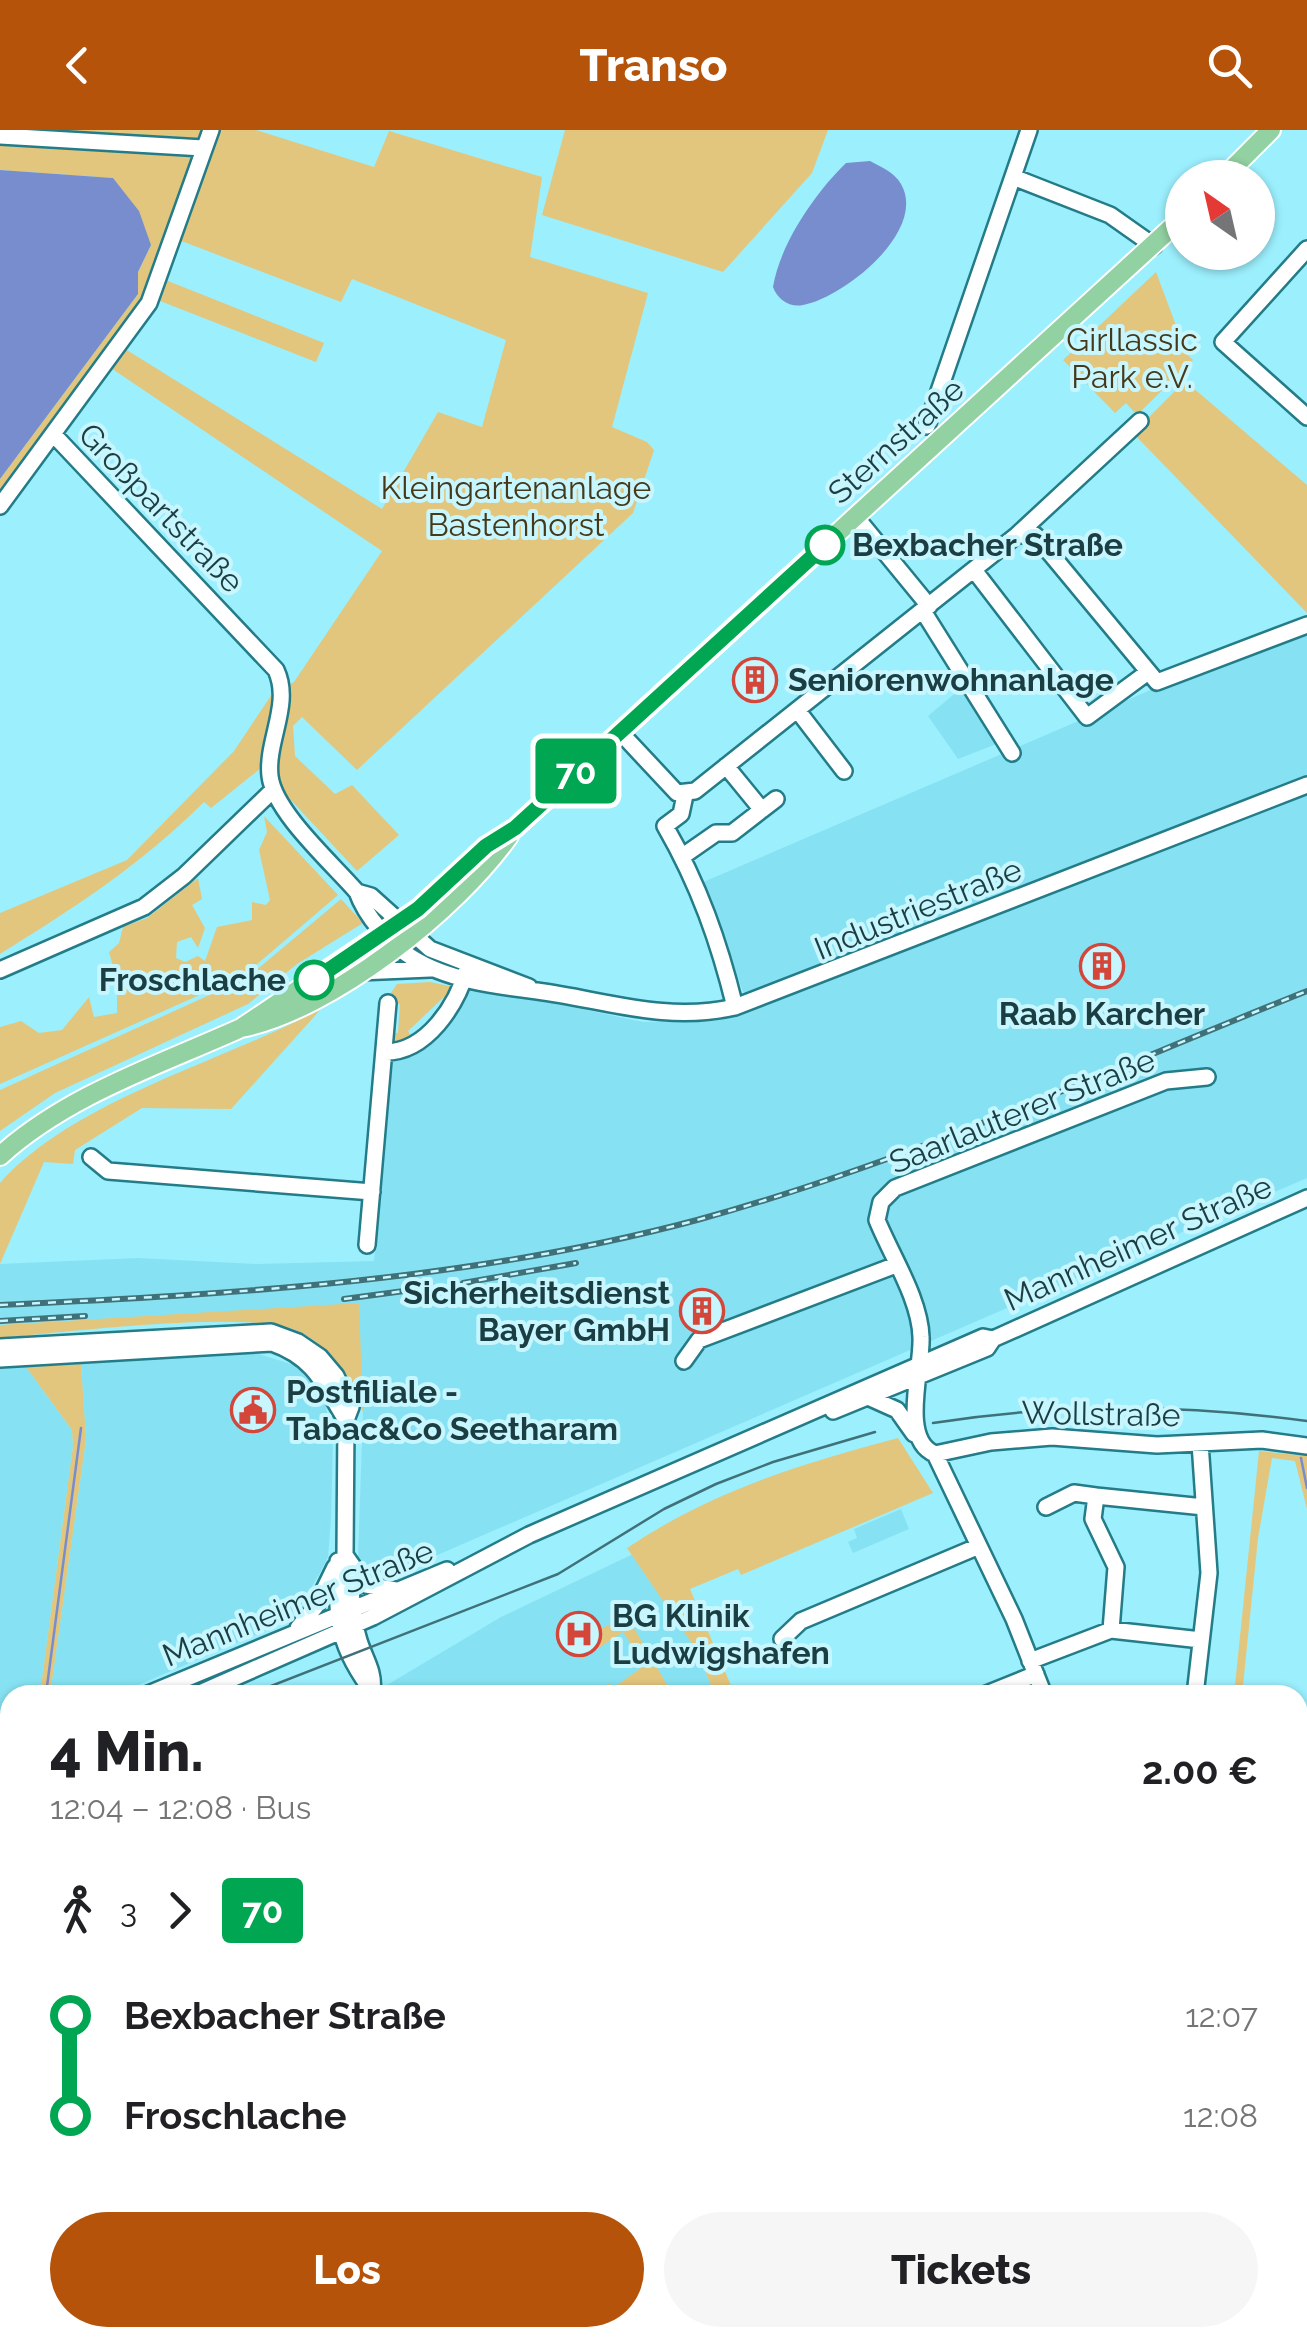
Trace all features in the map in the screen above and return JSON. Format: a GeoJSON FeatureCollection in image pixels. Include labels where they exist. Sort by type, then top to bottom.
{"type":"FeatureCollection","features":[{"type":"Feature","properties":{"kind":"main road"},"geometry":{"type":"LineString","coordinates":[[1241,160],[1271,130]]}},
{"type":"Feature","properties":{"kind":"main road","name":"Sternstraße"},"geometry":{"type":"LineString","coordinates":[[241,1028],[266,1023],[358,972],[1165,235]]}},
{"type":"Feature","properties":{"kind":"main road","name":"Sternstraße"},"geometry":{"type":"LineString","coordinates":[[4,1152],[26,1134],[101,1090],[241,1028],[398,934]]}},
{"type":"Feature","properties":{"kind":"street"},"geometry":{"type":"LineString","coordinates":[[54,434],[149,304],[211,130]]}},
{"type":"Feature","properties":{"kind":"street"},"geometry":{"type":"LineString","coordinates":[[927,426],[1029,130]]}},
{"type":"Feature","properties":{"kind":"street"},"geometry":{"type":"LineString","coordinates":[[0,136],[204,148]]}},
{"type":"Feature","properties":{"kind":"street"},"geometry":{"type":"LineString","coordinates":[[1014,177],[1100,210],[1154,246]]}},
{"type":"Feature","properties":{"kind":"street"},"geometry":{"type":"LineString","coordinates":[[1305,254],[1223,342],[1307,417]]}},
{"type":"Feature","properties":{"kind":"street"},"geometry":{"type":"LineString","coordinates":[[735,1007],[720,941],[683,856],[665,826],[682,814],[685,795],[1022,534],[1140,421]]}},
{"type":"Feature","properties":{"kind":"street","name":"Großpartstraße"},"geometry":{"type":"LineString","coordinates":[[0,506],[54,434],[271,664],[282,688],[269,768],[272,790]]}},
{"type":"Feature","properties":{"kind":"street"},"geometry":{"type":"LineString","coordinates":[[856,517],[926,608],[1012,753]]}},
{"type":"Feature","properties":{"kind":"street"},"geometry":{"type":"LineString","coordinates":[[1022,534],[1036,535],[1152,677]]}},
{"type":"Feature","properties":{"kind":"street"},"geometry":{"type":"LineString","coordinates":[[974,570],[1088,717],[1152,677],[1307,626]]}},
{"type":"Feature","properties":{"kind":"street"},"geometry":{"type":"LineString","coordinates":[[798,711],[844,771]]}},
{"type":"Feature","properties":{"kind":"street"},"geometry":{"type":"LineString","coordinates":[[620,732],[677,793],[685,795]]}},
{"type":"Feature","properties":{"kind":"street"},"geometry":{"type":"LineString","coordinates":[[726,766],[762,810]]}},
{"type":"Feature","properties":{"kind":"street","name":"Industriestraße"},"geometry":{"type":"LineString","coordinates":[[398,934],[466,971],[537,991],[666,1014],[735,1007],[1307,785]]}},
{"type":"Feature","properties":{"kind":"street"},"geometry":{"type":"LineString","coordinates":[[0,970],[144,907],[245,828],[272,790],[357,892],[371,896],[398,934]]}},
{"type":"Feature","properties":{"kind":"street"},"geometry":{"type":"LineString","coordinates":[[683,856],[716,832],[732,833],[776,799]]}},
{"type":"Feature","properties":{"kind":"street","name":"Industriestraße"},"geometry":{"type":"LineString","coordinates":[[398,934],[439,970],[466,971]]}},
{"type":"Feature","properties":{"kind":"street"},"geometry":{"type":"LineString","coordinates":[[358,972],[439,970]]}},
{"type":"Feature","properties":{"kind":"street"},"geometry":{"type":"LineString","coordinates":[[384,1052],[414,1042],[443,1019],[454,1004],[466,971]]}},
{"type":"Feature","properties":{"kind":"street"},"geometry":{"type":"LineString","coordinates":[[367,1246],[388,1002]]}},
{"type":"Feature","properties":{"kind":"street","name":"Saarlauterer Straße"},"geometry":{"type":"LineString","coordinates":[[919,1369],[922,1334],[877,1220],[881,1202],[895,1188],[1166,1081],[1207,1077]]}},
{"type":"Feature","properties":{"kind":"street"},"geometry":{"type":"LineString","coordinates":[[91,1157],[108,1171],[372,1192]]}},
{"type":"Feature","properties":{"kind":"street","name":"Mannheimer Straße"},"geometry":{"type":"LineString","coordinates":[[218,1685],[348,1628],[471,1563],[919,1369],[986,1348],[992,1339],[1307,1198]]}},
{"type":"Feature","properties":{"kind":"street"},"geometry":{"type":"LineString","coordinates":[[684,1361],[699,1340],[896,1265]]}},
{"type":"Feature","properties":{"kind":"street"},"geometry":{"type":"LineString","coordinates":[[0,1359],[255,1330],[287,1336],[320,1357],[336,1376],[351,1407],[346,1420],[345,1611],[364,1685]]}},
{"type":"Feature","properties":{"kind":"street"},"geometry":{"type":"LineString","coordinates":[[922,1334],[952,1350]]}},
{"type":"Feature","properties":{"kind":"street","name":"Mannheimer Straße"},"geometry":{"type":"LineString","coordinates":[[735,1446],[760,1440],[868,1397],[952,1350],[983,1337],[992,1339]]}},
{"type":"Feature","properties":{"kind":"street"},"geometry":{"type":"LineString","coordinates":[[0,1347],[92,1346]]}},
{"type":"Feature","properties":{"kind":"street"},"geometry":{"type":"LineString","coordinates":[[919,1369],[915,1422],[979,1546],[1040,1685]]}},
{"type":"Feature","properties":{"kind":"street"},"geometry":{"type":"LineString","coordinates":[[868,1397],[897,1410],[930,1452]]}},
{"type":"Feature","properties":{"kind":"street","name":"Wollstraße"},"geometry":{"type":"LineString","coordinates":[[930,1452],[1020,1438],[1200,1444],[1241,1439],[1307,1446]]}},
{"type":"Feature","properties":{"kind":"street"},"geometry":{"type":"LineString","coordinates":[[1196,1685],[1209,1573],[1200,1444]]}},
{"type":"Feature","properties":{"kind":"street"},"geometry":{"type":"LineString","coordinates":[[1046,1507],[1074,1493],[1204,1506]]}},
{"type":"Feature","properties":{"kind":"street"},"geometry":{"type":"LineString","coordinates":[[1096,1496],[1093,1519],[1116,1567],[1111,1630]]}},
{"type":"Feature","properties":{"kind":"street"},"geometry":{"type":"LineString","coordinates":[[782,1639],[801,1621],[979,1546]]}},
{"type":"Feature","properties":{"kind":"street"},"geometry":{"type":"LineString","coordinates":[[345,1560],[366,1585],[396,1590]]}},
{"type":"Feature","properties":{"kind":"street"},"geometry":{"type":"LineString","coordinates":[[295,1630],[316,1606],[345,1560]]}},
{"type":"Feature","properties":{"kind":"street","name":"Mannheimer Straße"},"geometry":{"type":"LineString","coordinates":[[169,1685],[396,1590],[427,1583]]}},
{"type":"Feature","properties":{"kind":"street"},"geometry":{"type":"LineString","coordinates":[[1002,1685],[1111,1630],[1201,1640]]}},
{"type":"Feature","properties":{"kind":"shaded area"},"geometry":{"type":"Polygon","coordinates":[[[870,161],[898,180],[906,202],[903,222],[892,241],[877,260],[839,290],[803,305],[785,302],[773,287],[783,254],[800,220],[846,163],[870,161]]]}},
{"type":"Feature","properties":{"kind":"shaded area"},"geometry":{"type":"Polygon","coordinates":[[[0,170],[113,178],[139,211],[151,245],[138,272],[138,294],[0,479],[0,170]]]}},
{"type":"Feature","properties":{"kind":"shaded area"},"geometry":{"type":"Polygon","coordinates":[[[1307,623],[1307,1178],[389,1576],[374,1573],[358,1557],[363,1413],[358,1304],[0,1325],[0,1264],[138,1258],[257,1264],[374,1261],[392,1060],[442,1029],[461,1007],[468,985],[643,1022],[715,1021],[744,994],[701,883],[1307,623]]]}},
{"type":"Feature","properties":{"kind":"shaded area"},"geometry":{"type":"Polygon","coordinates":[[[965,685],[999,743],[958,759],[928,716],[965,685]]]}},
{"type":"Feature","properties":{"kind":"shaded area"},"geometry":{"type":"Polygon","coordinates":[[[252,1352],[294,1365],[317,1387],[333,1438],[328,1557],[301,1605],[276,1626],[138,1685],[51,1685],[86,1439],[81,1364],[252,1352]]]}},
{"type":"Feature","properties":{"kind":"shaded area"},"geometry":{"type":"Polygon","coordinates":[[[26,1367],[72,1430],[41,1685],[0,1685],[0,1369],[26,1367]]]}},
{"type":"Feature","properties":{"kind":"shaded area"},"geometry":{"type":"Polygon","coordinates":[[[901,1509],[909,1529],[853,1553],[848,1542],[857,1538],[854,1529],[901,1509]]]}},
{"type":"Feature","properties":{"kind":"shaded area","name":"BG Klinik Ludwigshafen"},"geometry":{"type":"Polygon","coordinates":[[[633,1554],[697,1651],[711,1685],[387,1685],[501,1617],[633,1554]]]}},
{"type":"Feature","properties":{"kind":"green space","name":"Kleingartenanlage Bastenhorst"},"geometry":{"type":"Polygon","coordinates":[[[0,130],[256,130],[374,167],[389,131],[542,177],[530,257],[648,293],[612,427],[647,442],[654,450],[633,513],[357,770],[302,717],[293,726],[295,756],[335,794],[352,785],[399,835],[357,871],[261,768],[211,808],[204,802],[106,884],[0,954],[0,913],[127,860],[234,751],[274,691],[294,682],[382,551],[108,366],[122,347],[382,509],[438,412],[482,427],[506,340],[352,279],[341,302],[171,237],[146,302],[0,500],[0,479],[138,294],[138,272],[151,245],[113,178],[0,170],[0,130]]]}},
{"type":"Feature","properties":{"kind":"green space"},"geometry":{"type":"Polygon","coordinates":[[[565,130],[828,130],[812,173],[723,272],[542,215],[565,130]]]}},
{"type":"Feature","properties":{"kind":"green space","name":"Girllassic Park e.V."},"geometry":{"type":"Polygon","coordinates":[[[1156,272],[1180,336],[1175,343],[1193,360],[1137,415],[1126,403],[1115,413],[1063,360],[1156,272]]]}},
{"type":"Feature","properties":{"kind":"green space"},"geometry":{"type":"Polygon","coordinates":[[[163,279],[324,343],[316,362],[155,299],[163,279]]]}},
{"type":"Feature","properties":{"kind":"green space"},"geometry":{"type":"Polygon","coordinates":[[[1185,381],[1307,485],[1307,613],[1133,433],[1185,381]]]}},
{"type":"Feature","properties":{"kind":"green space"},"geometry":{"type":"Polygon","coordinates":[[[264,816],[338,895],[256,965],[222,985],[0,1084],[0,1027],[21,1021],[39,1033],[62,1030],[89,997],[94,1017],[117,1013],[117,981],[109,952],[119,943],[123,927],[147,918],[198,878],[202,899],[192,905],[205,928],[198,948],[191,937],[177,942],[176,958],[185,962],[198,956],[205,961],[217,927],[252,920],[252,902],[266,905],[270,900],[259,850],[267,832],[264,816]]]}},
{"type":"Feature","properties":{"kind":"green space"},"geometry":{"type":"Polygon","coordinates":[[[341,899],[363,923],[297,964],[248,1004],[55,1093],[0,1131],[0,1090],[247,978],[341,899]]]}},
{"type":"Feature","properties":{"kind":"green space"},"geometry":{"type":"Polygon","coordinates":[[[430,982],[453,987],[449,1000],[444,997],[408,1031],[412,1038],[392,1043],[390,1033],[398,1033],[400,1004],[386,1000],[397,984],[430,982]]]}},
{"type":"Feature","properties":{"kind":"green space"},"geometry":{"type":"Polygon","coordinates":[[[321,1009],[231,1109],[142,1108],[75,1150],[73,1164],[44,1162],[0,1264],[0,1183],[31,1154],[108,1105],[321,1009]]]}},
{"type":"Feature","properties":{"kind":"green space"},"geometry":{"type":"Polygon","coordinates":[[[359,1303],[363,1412],[346,1376],[321,1346],[298,1331],[275,1325],[154,1324],[0,1338],[0,1325],[359,1303]]]}},
{"type":"Feature","properties":{"kind":"green space"},"geometry":{"type":"Polygon","coordinates":[[[81,1364],[86,1439],[51,1685],[41,1685],[72,1430],[26,1367],[81,1364]]]}},
{"type":"Feature","properties":{"kind":"green space"},"geometry":{"type":"Polygon","coordinates":[[[898,1438],[933,1493],[741,1575],[738,1569],[690,1589],[731,1685],[711,1685],[697,1651],[627,1548],[724,1495],[826,1458],[898,1438]]]}},
{"type":"Feature","properties":{"kind":"green space"},"geometry":{"type":"Polygon","coordinates":[[[1259,1451],[1307,1456],[1307,1509],[1295,1461],[1272,1458],[1258,1538],[1243,1685],[1235,1685],[1259,1451]]]}},
{"type":"Feature","properties":{"kind":"green space"},"geometry":{"type":"Polygon","coordinates":[[[627,1616],[667,1685],[617,1685],[645,1665],[623,1632],[582,1659],[574,1642],[627,1616]]]}},
{"type":"Feature","properties":{"kind":"waterway"},"geometry":{"type":"LineString","coordinates":[[47,1685],[81,1428]]}},
{"type":"Feature","properties":{"kind":"waterway"},"geometry":{"type":"LineString","coordinates":[[1301,1458],[1307,1488]]}},
{"type":"Feature","properties":{"kind":"tram line"},"geometry":{"type":"LineString","coordinates":[[933,1423],[1027,1412],[1120,1408],[1213,1411],[1307,1421]]}},
{"type":"Feature","properties":{"kind":"tram line"},"geometry":{"type":"LineString","coordinates":[[274,1685],[558,1574],[664,1509],[716,1484],[773,1462],[875,1432]]}},
{"type":"Feature","properties":{"kind":"railway"},"geometry":{"type":"LineString","coordinates":[[0,1305],[176,1296],[351,1281],[438,1271],[611,1241],[775,1197],[929,1144],[1307,991]]}},
{"type":"Feature","properties":{"kind":"railway"},"geometry":{"type":"LineString","coordinates":[[463,1283],[576,1263]]}},
{"type":"Feature","properties":{"kind":"railway"},"geometry":{"type":"LineString","coordinates":[[344,1299],[419,1289]]}},
{"type":"Feature","properties":{"kind":"railway"},"geometry":{"type":"LineString","coordinates":[[0,1321],[85,1316]]}},
{"type":"Feature","properties":{"kind":"bus line","name":"70"},"geometry":{"type":"LineString","coordinates":[[314,980],[418,909],[486,846],[515,828],[825,545]]}},
{"type":"Feature","properties":{"kind":"place","name":"Bexbacher Straße"},"geometry":{"type":"Point","coordinates":[825,545]}},
{"type":"Feature","properties":{"kind":"place","name":"Seniorenwohnanlage"},"geometry":{"type":"Point","coordinates":[755,680]}},
{"type":"Feature","properties":{"kind":"place","name":"Raab Karcher"},"geometry":{"type":"Point","coordinates":[1102,966]}},
{"type":"Feature","properties":{"kind":"place","name":"Froschlache"},"geometry":{"type":"Point","coordinates":[314,980]}},
{"type":"Feature","properties":{"kind":"place","name":"Sicherheitsdienst Bayer GmbH"},"geometry":{"type":"Point","coordinates":[702,1311]}},
{"type":"Feature","properties":{"kind":"place","name":"Postfiliale - Tabac&Co Seetharam"},"geometry":{"type":"Point","coordinates":[253,1410]}},
{"type":"Feature","properties":{"kind":"place","name":"BG Klinik Ludwigshafen"},"geometry":{"type":"Point","coordinates":[579,1634]}}]}
